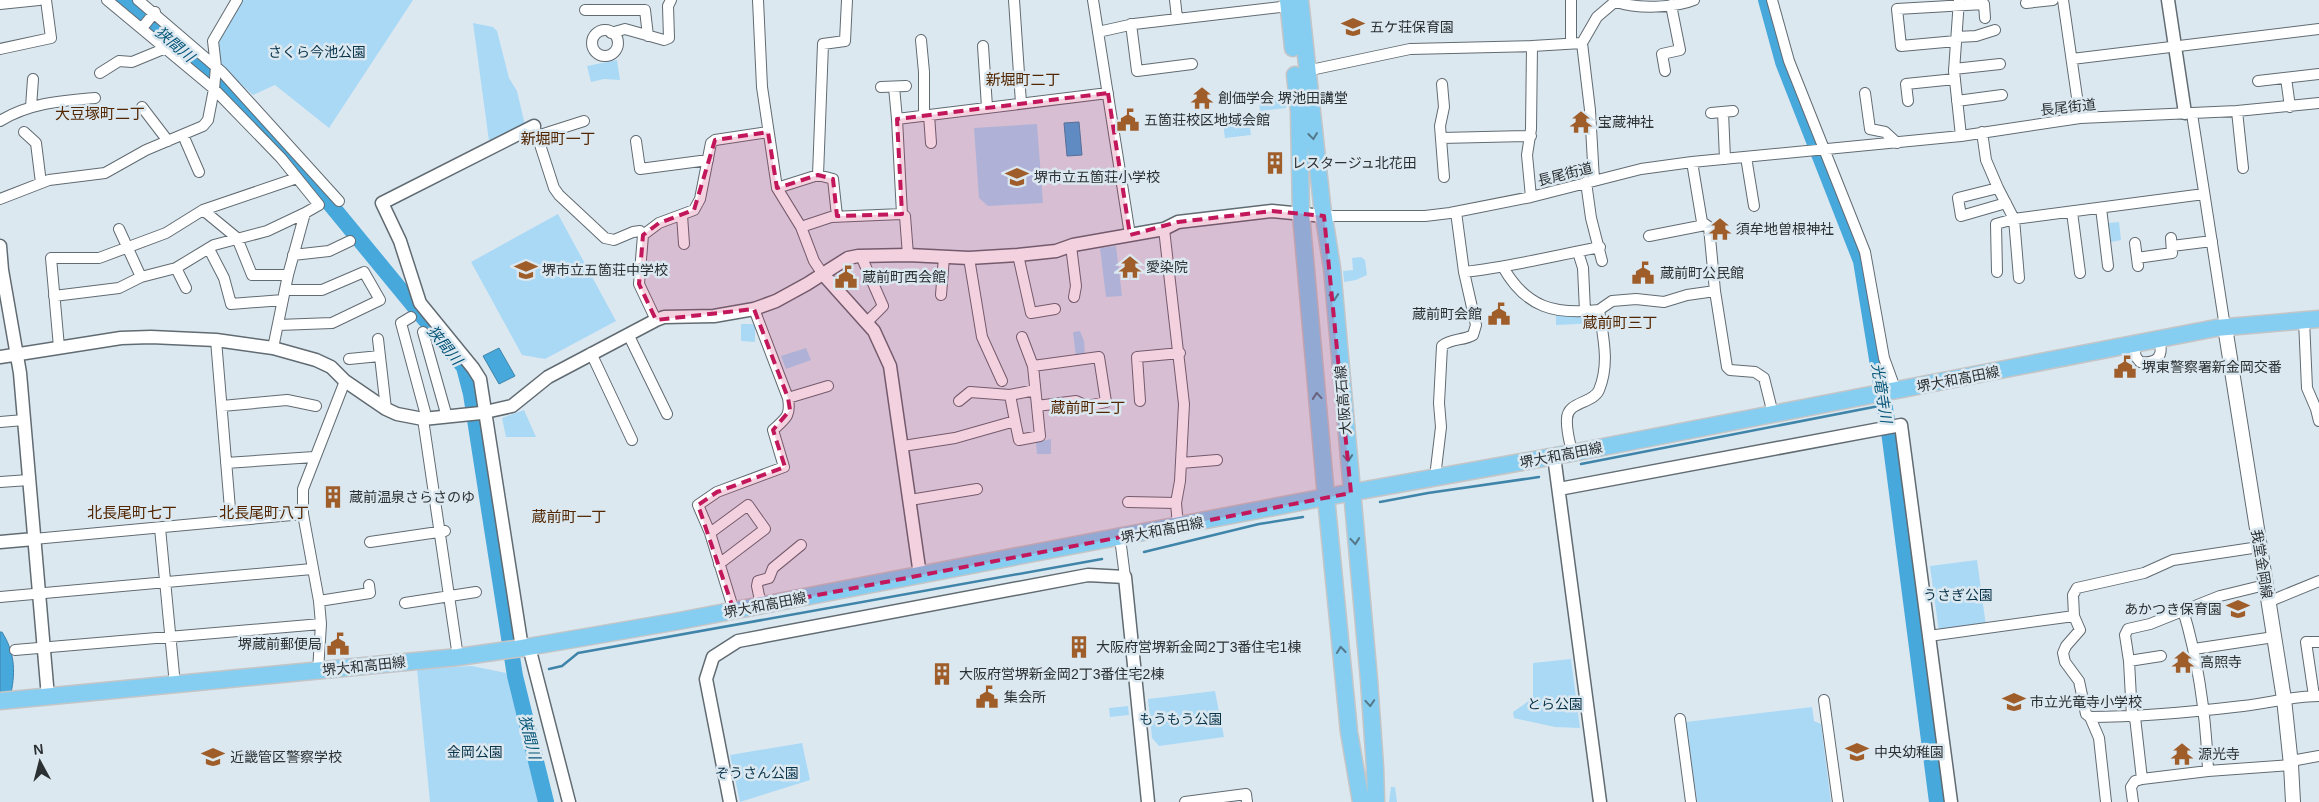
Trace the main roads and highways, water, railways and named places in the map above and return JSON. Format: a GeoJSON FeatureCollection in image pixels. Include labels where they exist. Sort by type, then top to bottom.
{"type":"FeatureCollection","features":[{"type":"Feature","properties":{"kind":"main road","name":"大阪高石線"},"geometry":{"type":"LineString","coordinates":[[1292,2],[1306,71],[1332,268],[1369,680],[1376,802]]}},
{"type":"Feature","properties":{"kind":"main road","name":"大阪高石線"},"geometry":{"type":"LineString","coordinates":[[1292,2],[1301,214],[1349,732],[1361,802]]}},
{"type":"Feature","properties":{"kind":"main road","name":"堺大和高田線"},"geometry":{"type":"LineString","coordinates":[[0,701],[175,686],[458,657],[518,649],[734,611],[1326,497],[1572,453],[2159,339],[2225,327],[2311,319]]}},
{"type":"Feature","properties":{"kind":"main road","name":"我堂金岡線"},"geometry":{"type":"LineString","coordinates":[[2225,327],[2284,699],[2293,802]]}},
{"type":"Feature","properties":{"kind":"water"},"geometry":{"type":"Polygon","coordinates":[[[1079,122],[1082,155],[1067,156],[1064,123],[1079,122]]]}},
{"type":"Feature","properties":{"kind":"water"},"geometry":{"type":"Polygon","coordinates":[[[499,348],[515,376],[499,384],[483,356],[499,348]]]}},
{"type":"Feature","properties":{"kind":"water"},"geometry":{"type":"Polygon","coordinates":[[[0,632],[2,632],[6,639],[13,661],[11,693],[0,693],[0,632]]]}},
{"type":"Feature","properties":{"kind":"waterway","name":"狭間川"},"geometry":{"type":"LineString","coordinates":[[124,0],[207,71],[280,143],[464,367],[471,394],[515,676],[546,802]]}},
{"type":"Feature","properties":{"kind":"waterway","name":"光竜寺川"},"geometry":{"type":"LineString","coordinates":[[1766,0],[1783,62],[1861,261],[1890,439],[1937,802]]}},
{"type":"Feature","properties":{"kind":"waterway"},"geometry":{"type":"LineString","coordinates":[[1581,464],[1884,405]]}},
{"type":"Feature","properties":{"kind":"waterway"},"geometry":{"type":"LineString","coordinates":[[1380,502],[1539,477]]}},
{"type":"Feature","properties":{"kind":"waterway"},"geometry":{"type":"LineString","coordinates":[[1144,552],[1259,524],[1303,517]]}},
{"type":"Feature","properties":{"kind":"waterway"},"geometry":{"type":"LineString","coordinates":[[549,669],[562,666],[578,653],[1102,559]]}},
{"type":"Feature","properties":{"kind":"place","name":"五ケ荘保育園"},"geometry":{"type":"Point","coordinates":[1353,27]}},
{"type":"Feature","properties":{"kind":"place","name":"創価学会 堺池田講堂"},"geometry":{"type":"Point","coordinates":[1202,98]}},
{"type":"Feature","properties":{"kind":"place","name":"五箇荘校区地域会館"},"geometry":{"type":"Point","coordinates":[1128,120]}},
{"type":"Feature","properties":{"kind":"place","name":"宝蔵神社"},"geometry":{"type":"Point","coordinates":[1581,122]}},
{"type":"Feature","properties":{"kind":"place","name":"レスタージュ北花田"},"geometry":{"type":"Point","coordinates":[1275,163]}},
{"type":"Feature","properties":{"kind":"place","name":"堺市立五箇荘小学校"},"geometry":{"type":"Point","coordinates":[1017,177]}},
{"type":"Feature","properties":{"kind":"place","name":"須牟地曽根神社"},"geometry":{"type":"Point","coordinates":[1720,229]}},
{"type":"Feature","properties":{"kind":"place","name":"愛染院"},"geometry":{"type":"Point","coordinates":[1130,267]}},
{"type":"Feature","properties":{"kind":"place","name":"堺市立五箇荘中学校"},"geometry":{"type":"Point","coordinates":[526,270]}},
{"type":"Feature","properties":{"kind":"place","name":"蔵前町公民館"},"geometry":{"type":"Point","coordinates":[1643,273]}},
{"type":"Feature","properties":{"kind":"place","name":"蔵前町西会館"},"geometry":{"type":"Point","coordinates":[846,277]}},
{"type":"Feature","properties":{"kind":"place","name":"蔵前町会館"},"geometry":{"type":"Point","coordinates":[1499,314]}},
{"type":"Feature","properties":{"kind":"place","name":"堺東警察署新金岡交番"},"geometry":{"type":"Point","coordinates":[2125,367]}},
{"type":"Feature","properties":{"kind":"place","name":"蔵前温泉さらさのゆ"},"geometry":{"type":"Point","coordinates":[333,497]}},
{"type":"Feature","properties":{"kind":"place","name":"あかつき保育園"},"geometry":{"type":"Point","coordinates":[2238,609]}},
{"type":"Feature","properties":{"kind":"place","name":"堺蔵前郵便局"},"geometry":{"type":"Point","coordinates":[338,644]}},
{"type":"Feature","properties":{"kind":"place","name":"大阪府営堺新金岡2丁3番住宅1棟"},"geometry":{"type":"Point","coordinates":[1079,647]}},
{"type":"Feature","properties":{"kind":"place","name":"高照寺"},"geometry":{"type":"Point","coordinates":[2183,662]}},
{"type":"Feature","properties":{"kind":"place","name":"大阪府営堺新金岡2丁3番住宅2棟"},"geometry":{"type":"Point","coordinates":[942,674]}},
{"type":"Feature","properties":{"kind":"place","name":"集会所"},"geometry":{"type":"Point","coordinates":[987,697]}},
{"type":"Feature","properties":{"kind":"place","name":"市立光竜寺小学校"},"geometry":{"type":"Point","coordinates":[2014,702]}},
{"type":"Feature","properties":{"kind":"place","name":"中央幼稚園"},"geometry":{"type":"Point","coordinates":[1857,752]}},
{"type":"Feature","properties":{"kind":"place","name":"源光寺"},"geometry":{"type":"Point","coordinates":[2182,754]}},
{"type":"Feature","properties":{"kind":"place","name":"近畿管区警察学校"},"geometry":{"type":"Point","coordinates":[213,757]}},
{"type":"Feature","properties":{"kind":"district","name":"新堀町二丁"},"geometry":{"type":"Point","coordinates":[1023,79]}},
{"type":"Feature","properties":{"kind":"district","name":"大豆塚町二丁"},"geometry":{"type":"Point","coordinates":[100,113]}},
{"type":"Feature","properties":{"kind":"district","name":"新堀町一丁"},"geometry":{"type":"Point","coordinates":[558,138]}},
{"type":"Feature","properties":{"kind":"district","name":"蔵前町三丁"},"geometry":{"type":"Point","coordinates":[1620,322]}},
{"type":"Feature","properties":{"kind":"district","name":"蔵前町二丁"},"geometry":{"type":"Point","coordinates":[1088,407]}},
{"type":"Feature","properties":{"kind":"district","name":"北長尾町七丁"},"geometry":{"type":"Point","coordinates":[132,512]}},
{"type":"Feature","properties":{"kind":"district","name":"北長尾町八丁"},"geometry":{"type":"Point","coordinates":[264,512]}},
{"type":"Feature","properties":{"kind":"district","name":"蔵前町一丁"},"geometry":{"type":"Point","coordinates":[569,516]}},
{"type":"Feature","properties":{"kind":"park label","name":"さくら今池公園"},"geometry":{"type":"Point","coordinates":[317,52]}},
{"type":"Feature","properties":{"kind":"park label","name":"うさぎ公園"},"geometry":{"type":"Point","coordinates":[1958,595]}},
{"type":"Feature","properties":{"kind":"park label","name":"とら公園"},"geometry":{"type":"Point","coordinates":[1555,704]}},
{"type":"Feature","properties":{"kind":"park label","name":"もうもう公園"},"geometry":{"type":"Point","coordinates":[1181,719]}},
{"type":"Feature","properties":{"kind":"park label","name":"金岡公園"},"geometry":{"type":"Point","coordinates":[475,752]}},
{"type":"Feature","properties":{"kind":"park label","name":"ぞうさん公園"},"geometry":{"type":"Point","coordinates":[757,773]}}]}
